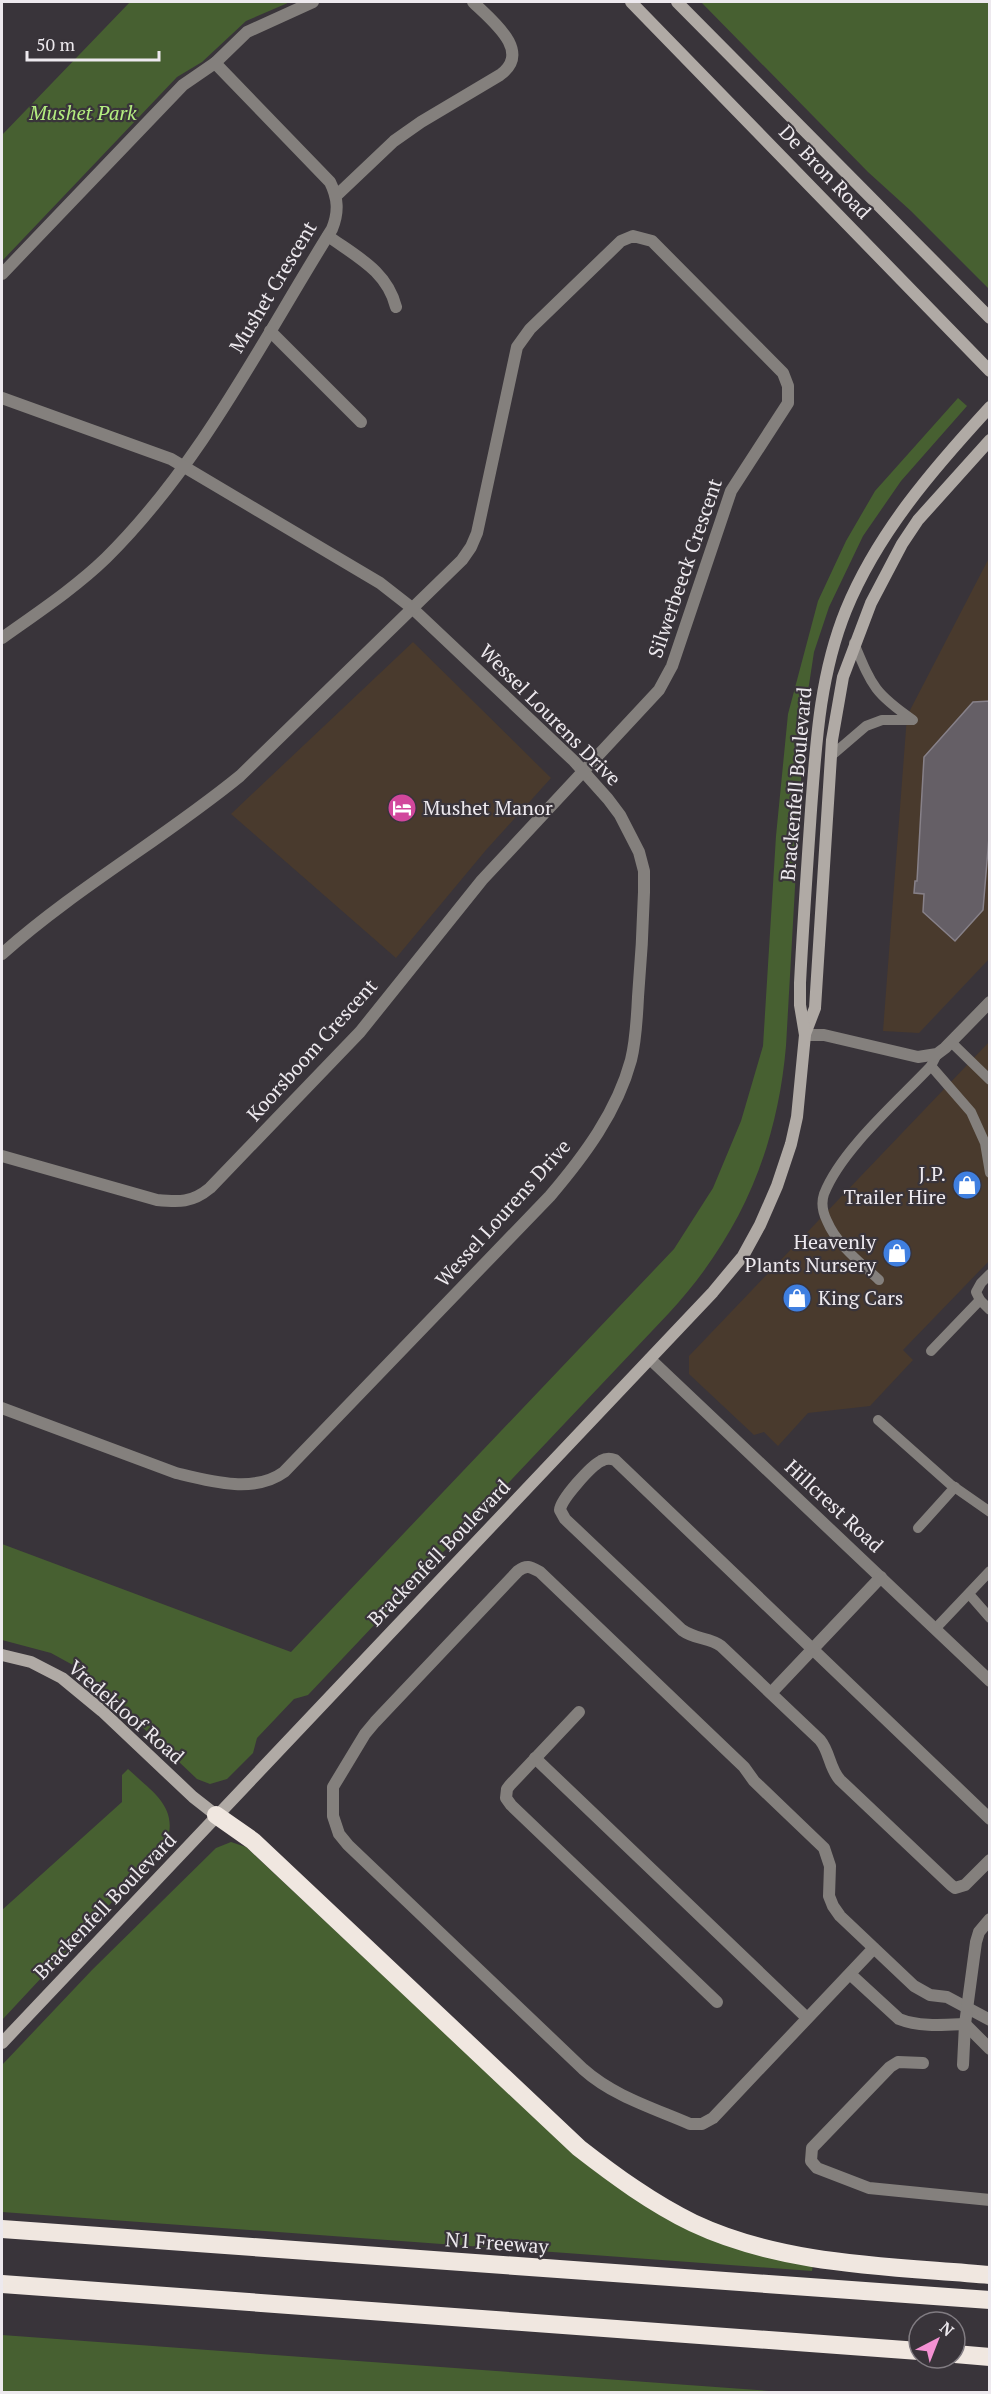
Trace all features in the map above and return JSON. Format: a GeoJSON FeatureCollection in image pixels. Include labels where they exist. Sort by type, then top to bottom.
{"type":"FeatureCollection","features":[{"type":"Feature","properties":{"kind":"highway"},"geometry":{"type":"LineString","coordinates":[[216,1815],[253,1841],[579,2148],[658,2205],[695,2224],[734,2239],[788,2253],[832,2261],[990,2275]]}},
{"type":"Feature","properties":{"kind":"highway","name":"N1 Freeway"},"geometry":{"type":"LineString","coordinates":[[2,2229],[990,2300]]}},
{"type":"Feature","properties":{"kind":"highway"},"geometry":{"type":"LineString","coordinates":[[2,2284],[907,2350]]}},
{"type":"Feature","properties":{"kind":"highway"},"geometry":{"type":"LineString","coordinates":[[967,2355],[990,2357]]}},
{"type":"Feature","properties":{"kind":"street"},"geometry":{"type":"LineString","coordinates":[[2,274],[183,85],[215,63],[247,32],[313,2]]}},
{"type":"Feature","properties":{"kind":"street"},"geometry":{"type":"LineString","coordinates":[[215,63],[330,182],[336,196],[394,141],[421,122],[500,75],[509,66],[513,53],[510,40],[473,2]]}},
{"type":"Feature","properties":{"kind":"street","name":"De Bron Road"},"geometry":{"type":"LineString","coordinates":[[631,2],[990,371]]}},
{"type":"Feature","properties":{"kind":"street","name":"De Bron Road"},"geometry":{"type":"LineString","coordinates":[[677,2],[990,318]]}},
{"type":"Feature","properties":{"kind":"street","name":"Mushet Crescent"},"geometry":{"type":"LineString","coordinates":[[2,638],[93,570],[120,543],[198,448],[328,236],[335,221],[336,196]]}},
{"type":"Feature","properties":{"kind":"street"},"geometry":{"type":"LineString","coordinates":[[328,236],[386,281],[392,291],[396,307]]}},
{"type":"Feature","properties":{"kind":"street","name":"Silwerbeeck Crescent"},"geometry":{"type":"LineString","coordinates":[[412,608],[462,560],[477,533],[514,355],[523,337],[621,241],[633,236],[652,241],[778,368],[786,379],[789,394],[784,410],[731,491],[668,674],[652,698],[584,771]]}},
{"type":"Feature","properties":{"kind":"street"},"geometry":{"type":"LineString","coordinates":[[270,331],[360,422]]}},
{"type":"Feature","properties":{"kind":"street","name":"Wessel Lourens Drive"},"geometry":{"type":"LineString","coordinates":[[2,398],[171,459],[380,583],[412,608],[584,771],[620,814],[639,852],[644,871],[645,892],[637,1020],[631,1061],[616,1099],[598,1133],[579,1161],[550,1196],[284,1472],[268,1481],[222,1482],[176,1473],[2,1408]]}},
{"type":"Feature","properties":{"kind":"street","name":"Brackenfell Boulevard"},"geometry":{"type":"LineString","coordinates":[[805,1035],[800,1005],[800,982],[816,738],[831,654],[846,609],[893,524],[941,461],[990,406]]}},
{"type":"Feature","properties":{"kind":"street","name":"Brackenfell Boulevard"},"geometry":{"type":"LineString","coordinates":[[2,2043],[650,1359],[713,1292],[743,1256],[760,1226],[777,1186],[797,1117],[805,1035],[815,1008],[831,756],[843,677],[854,643],[886,570],[909,532],[955,477],[990,440]]}},
{"type":"Feature","properties":{"kind":"street"},"geometry":{"type":"LineString","coordinates":[[2,954],[51,913],[200,808],[240,776],[412,608]]}},
{"type":"Feature","properties":{"kind":"street","name":"Koorsboom Crescent"},"geometry":{"type":"LineString","coordinates":[[2,1156],[157,1200],[180,1203],[192,1201],[201,1196],[360,1032],[482,880],[584,771]]}},
{"type":"Feature","properties":{"kind":"street"},"geometry":{"type":"LineString","coordinates":[[805,1035],[824,1035],[918,1057],[937,1054],[990,1002]]}},
{"type":"Feature","properties":{"kind":"street","name":"Hillcrest Road"},"geometry":{"type":"LineString","coordinates":[[650,1359],[990,1681]]}},
{"type":"Feature","properties":{"kind":"street"},"geometry":{"type":"LineString","coordinates":[[990,1819],[615,1460],[610,1458],[598,1462],[560,1504],[561,1514],[565,1519],[682,1630],[694,1638],[717,1642],[820,1740],[825,1746],[832,1770],[840,1780],[951,1885],[956,1888],[965,1885],[990,1860]]}},
{"type":"Feature","properties":{"kind":"street"},"geometry":{"type":"LineString","coordinates":[[874,1948],[712,2118],[702,2124],[690,2124],[620,2095],[596,2080],[348,1845],[339,1834],[333,1816],[333,1787],[375,1722],[518,1571],[524,1567],[530,1567],[540,1572],[736,1758],[754,1781],[819,1843],[829,1860],[829,1896],[833,1906],[874,1948],[919,1990],[930,1995],[947,1997],[990,2020]]}},
{"type":"Feature","properties":{"kind":"street"},"geometry":{"type":"LineString","coordinates":[[771,1693],[881,1578]]}},
{"type":"Feature","properties":{"kind":"street","name":"Vredekloof Road"},"geometry":{"type":"LineString","coordinates":[[2,1654],[32,1662],[62,1678],[193,1797],[216,1815]]}},
{"type":"Feature","properties":{"kind":"street"},"geometry":{"type":"LineString","coordinates":[[579,1712],[507,1789],[506,1798],[717,2002]]}},
{"type":"Feature","properties":{"kind":"street"},"geometry":{"type":"LineString","coordinates":[[535,1758],[807,2018]]}},
{"type":"Feature","properties":{"kind":"street"},"geometry":{"type":"LineString","coordinates":[[963,2065],[964,2024],[976,1942],[979,1932],[990,1919]]}},
{"type":"Feature","properties":{"kind":"street"},"geometry":{"type":"LineString","coordinates":[[850,1974],[899,2019],[936,2025],[964,2024],[990,2049]]}},
{"type":"Feature","properties":{"kind":"street"},"geometry":{"type":"LineString","coordinates":[[923,2063],[898,2062],[890,2067],[812,2148],[811,2161],[817,2168],[869,2188],[990,2200]]}},
{"type":"Feature","properties":{"kind":"lane"},"geometry":{"type":"LineString","coordinates":[[831,756],[866,726],[882,720],[913,720],[888,703],[873,686],[854,643]]}},
{"type":"Feature","properties":{"kind":"lane"},"geometry":{"type":"LineString","coordinates":[[951,1042],[988,1077]]}},
{"type":"Feature","properties":{"kind":"lane"},"geometry":{"type":"LineString","coordinates":[[879,1280],[840,1242],[827,1221],[823,1208],[824,1196],[848,1155],[931,1066],[937,1054]]}},
{"type":"Feature","properties":{"kind":"lane"},"geometry":{"type":"LineString","coordinates":[[931,1066],[971,1112],[985,1143],[990,1173]]}},
{"type":"Feature","properties":{"kind":"lane"},"geometry":{"type":"LineString","coordinates":[[990,1274],[978,1287],[976,1295],[990,1310]]}},
{"type":"Feature","properties":{"kind":"lane"},"geometry":{"type":"LineString","coordinates":[[931,1351],[980,1300]]}},
{"type":"Feature","properties":{"kind":"lane"},"geometry":{"type":"LineString","coordinates":[[878,1420],[955,1487],[990,1512]]}},
{"type":"Feature","properties":{"kind":"lane"},"geometry":{"type":"LineString","coordinates":[[918,1528],[955,1487]]}},
{"type":"Feature","properties":{"kind":"lane"},"geometry":{"type":"LineString","coordinates":[[935,1629],[990,1571]]}},
{"type":"Feature","properties":{"kind":"lane"},"geometry":{"type":"LineString","coordinates":[[969,1594],[990,1618]]}},
{"type":"Feature","properties":{"kind":"shaded area"},"geometry":{"type":"Polygon","coordinates":[[[989,558],[989,959],[919,1033],[883,1031],[907,716],[989,558]]]}},
{"type":"Feature","properties":{"kind":"shaded area"},"geometry":{"type":"Polygon","coordinates":[[[413,642],[551,778],[486,850],[396,958],[231,814],[413,642]]]}},
{"type":"Feature","properties":{"kind":"shaded area"},"geometry":{"type":"Polygon","coordinates":[[[989,1042],[989,1261],[903,1350],[913,1360],[870,1406],[808,1413],[778,1446],[764,1432],[754,1435],[689,1374],[689,1356],[989,1042]]]}},
{"type":"Feature","properties":{"kind":"green space","name":"Mushet Park"},"geometry":{"type":"Polygon","coordinates":[[[130,2],[290,2],[246,21],[202,62],[177,77],[2,261],[2,135],[130,2]]]}},
{"type":"Feature","properties":{"kind":"green space"},"geometry":{"type":"Polygon","coordinates":[[[701,2],[989,2],[989,289],[911,211],[868,172],[701,2]]]}},
{"type":"Feature","properties":{"kind":"green space"},"geometry":{"type":"Polygon","coordinates":[[[958,398],[967,406],[901,481],[863,536],[829,607],[814,652],[805,711],[786,1046],[781,1084],[764,1156],[735,1222],[694,1284],[669,1313],[308,1695],[294,1699],[257,1738],[253,1753],[227,1779],[210,1784],[197,1779],[82,1670],[51,1653],[2,1640],[2,1544],[291,1652],[674,1249],[713,1188],[741,1121],[763,1046],[776,836],[788,714],[818,601],[846,541],[875,491],[958,398]]]}},
{"type":"Feature","properties":{"kind":"green space"},"geometry":{"type":"Polygon","coordinates":[[[128,1769],[154,1793],[166,1810],[169,1831],[166,1844],[2,2020],[2,1910],[122,1802],[122,1775],[128,1769]]]}},
{"type":"Feature","properties":{"kind":"green space"},"geometry":{"type":"Polygon","coordinates":[[[231,1842],[246,1847],[573,2153],[600,2175],[813,2264],[812,2271],[2,2212],[2,2065],[92,1970],[216,1848],[231,1842]]]}},
{"type":"Feature","properties":{"kind":"green space"},"geometry":{"type":"Polygon","coordinates":[[[2,2335],[783,2392],[2,2392],[2,2335]]]}},
{"type":"Feature","properties":{"kind":"building"},"geometry":{"type":"Polygon","coordinates":[[[990,701],[990,825],[983,910],[955,941],[923,912],[924,894],[914,893],[915,881],[917,881],[924,757],[973,702],[990,701]]]}},
{"type":"Feature","properties":{"kind":"place","name":"Mushet Manor"},"geometry":{"type":"Point","coordinates":[402,808]}},
{"type":"Feature","properties":{"kind":"place","name":"J.P. Trailer Hire"},"geometry":{"type":"Point","coordinates":[967,1185]}},
{"type":"Feature","properties":{"kind":"place","name":"Heavenly Plants Nursery"},"geometry":{"type":"Point","coordinates":[897,1253]}},
{"type":"Feature","properties":{"kind":"place","name":"King Cars"},"geometry":{"type":"Point","coordinates":[797,1298]}}]}
